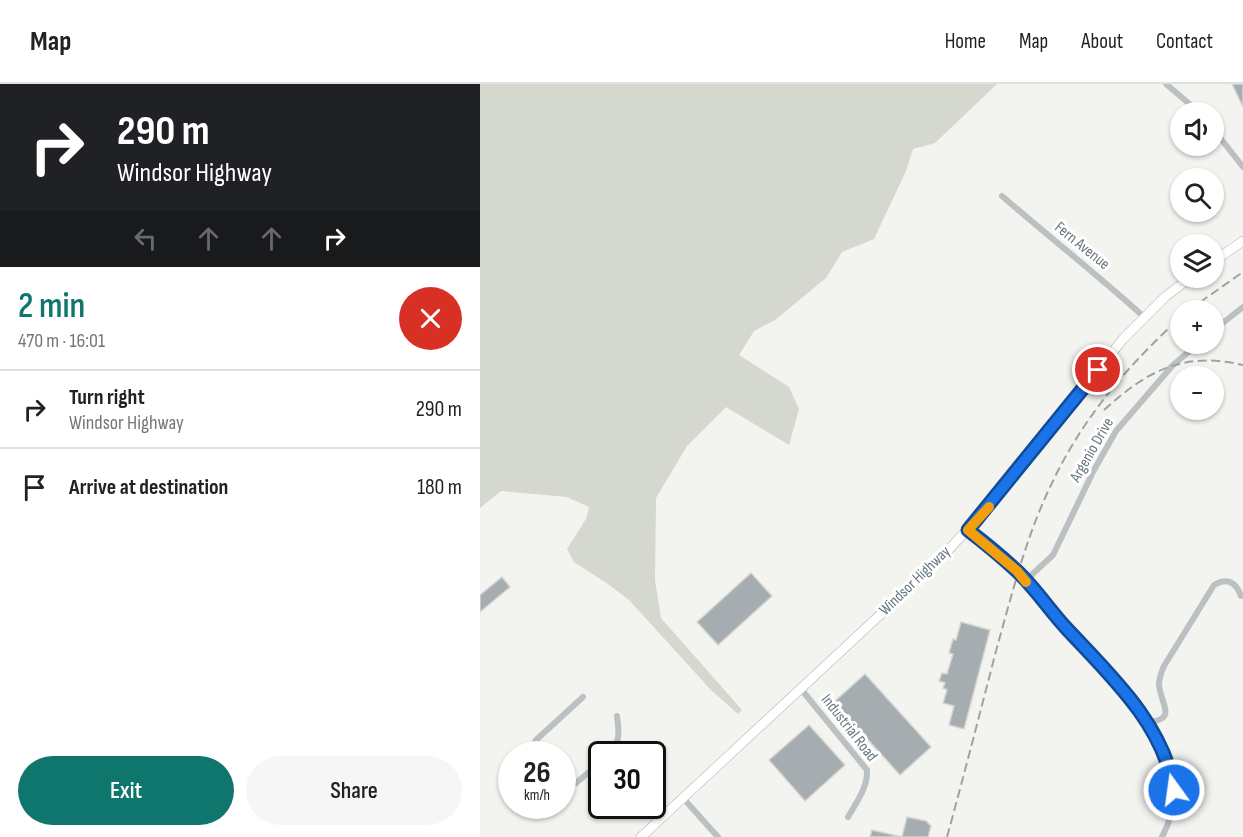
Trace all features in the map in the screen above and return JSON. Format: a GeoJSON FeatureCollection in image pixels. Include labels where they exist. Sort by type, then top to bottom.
{"type":"FeatureCollection","features":[{"type":"Feature","properties":{"kind":"main road"},"geometry":{"type":"LineString","coordinates":[[1224,254],[1243,241]]}},
{"type":"Feature","properties":{"kind":"main road","name":"Windsor Highway"},"geometry":{"type":"LineString","coordinates":[[641,837],[938,561],[968,530],[1123,339],[1144,317],[1178,288]]}},
{"type":"Feature","properties":{"kind":"street"},"geometry":{"type":"LineString","coordinates":[[1166,84],[1187,102]]}},
{"type":"Feature","properties":{"kind":"street"},"geometry":{"type":"LineString","coordinates":[[1224,143],[1243,167]]}},
{"type":"Feature","properties":{"kind":"street","name":"Fern Avenue"},"geometry":{"type":"LineString","coordinates":[[1002,196],[1144,317]]}},
{"type":"Feature","properties":{"kind":"street"},"geometry":{"type":"LineString","coordinates":[[1224,322],[1243,307]]}},
{"type":"Feature","properties":{"kind":"street","name":"Argenio Drive"},"geometry":{"type":"LineString","coordinates":[[1026,581],[1053,555],[1094,470],[1116,431],[1173,365],[1186,354]]}},
{"type":"Feature","properties":{"kind":"street"},"geometry":{"type":"LineString","coordinates":[[968,530],[1017,571],[1065,628],[1112,676],[1147,722],[1168,764],[1174,790],[1173,809],[1162,837]]}},
{"type":"Feature","properties":{"kind":"street"},"geometry":{"type":"LineString","coordinates":[[1147,722],[1160,722],[1164,718],[1166,711],[1159,686],[1164,666],[1214,585],[1221,580],[1233,582],[1241,596]]}},
{"type":"Feature","properties":{"kind":"street","name":"Industrial Road"},"geometry":{"type":"LineString","coordinates":[[801,689],[867,770],[868,777],[863,792],[848,817]]}},
{"type":"Feature","properties":{"kind":"street"},"geometry":{"type":"LineString","coordinates":[[535,741],[583,697]]}},
{"type":"Feature","properties":{"kind":"street"},"geometry":{"type":"LineString","coordinates":[[617,716],[617,741]]}},
{"type":"Feature","properties":{"kind":"street"},"geometry":{"type":"LineString","coordinates":[[576,783],[588,772]]}},
{"type":"Feature","properties":{"kind":"street"},"geometry":{"type":"LineString","coordinates":[[683,798],[718,837]]}},
{"type":"Feature","properties":{"kind":"shaded area"},"geometry":{"type":"Polygon","coordinates":[[[480,84],[997,84],[935,143],[913,149],[906,171],[874,239],[842,252],[826,278],[775,320],[754,331],[739,355],[789,387],[799,409],[789,445],[726,407],[687,446],[656,498],[655,580],[661,618],[742,710],[738,714],[711,690],[629,600],[574,562],[567,549],[586,519],[589,507],[567,497],[501,491],[480,508],[480,84]]]}},
{"type":"Feature","properties":{"kind":"building"},"geometry":{"type":"Polygon","coordinates":[[[1232,84],[1243,84],[1243,107],[1232,84]]]}},
{"type":"Feature","properties":{"kind":"building"},"geometry":{"type":"Polygon","coordinates":[[[751,573],[772,596],[718,645],[697,622],[751,573]]]}},
{"type":"Feature","properties":{"kind":"building"},"geometry":{"type":"Polygon","coordinates":[[[502,577],[510,587],[480,612],[480,595],[502,577]]]}},
{"type":"Feature","properties":{"kind":"building"},"geometry":{"type":"Polygon","coordinates":[[[961,622],[990,630],[964,729],[949,725],[954,706],[943,703],[947,690],[943,688],[945,683],[939,681],[942,673],[947,674],[953,654],[949,653],[953,639],[956,640],[961,622]]]}},
{"type":"Feature","properties":{"kind":"building"},"geometry":{"type":"Polygon","coordinates":[[[865,674],[931,747],[900,775],[834,702],[865,674]]]}},
{"type":"Feature","properties":{"kind":"building"},"geometry":{"type":"Polygon","coordinates":[[[809,725],[845,765],[805,801],[769,760],[809,725]]]}},
{"type":"Feature","properties":{"kind":"building"},"geometry":{"type":"Polygon","coordinates":[[[907,817],[926,821],[931,826],[928,837],[902,837],[907,817]]]}},
{"type":"Feature","properties":{"kind":"building"},"geometry":{"type":"Polygon","coordinates":[[[872,830],[902,837],[870,837],[872,830]]]}},
{"type":"Feature","properties":{"kind":"railway"},"geometry":{"type":"LineString","coordinates":[[1203,300],[1243,272]]}},
{"type":"Feature","properties":{"kind":"railway"},"geometry":{"type":"LineString","coordinates":[[947,837],[1014,587],[1043,503],[1064,459],[1092,415],[1125,374],[1170,327]]}},
{"type":"Feature","properties":{"kind":"railway"},"geometry":{"type":"LineString","coordinates":[[1104,410],[1135,385],[1167,368],[1202,361],[1222,361],[1243,365]]}},
{"type":"Feature","properties":{"kind":"slow traffic"},"geometry":{"type":"LineString","coordinates":[[989,507],[968,530],[1017,571],[1026,582]]}},
{"type":"Feature","properties":{"kind":"route"},"geometry":{"type":"LineString","coordinates":[[1098,370],[968,530],[1017,571],[1065,628],[1112,676],[1157,738],[1172,772],[1174,790]]}}]}
